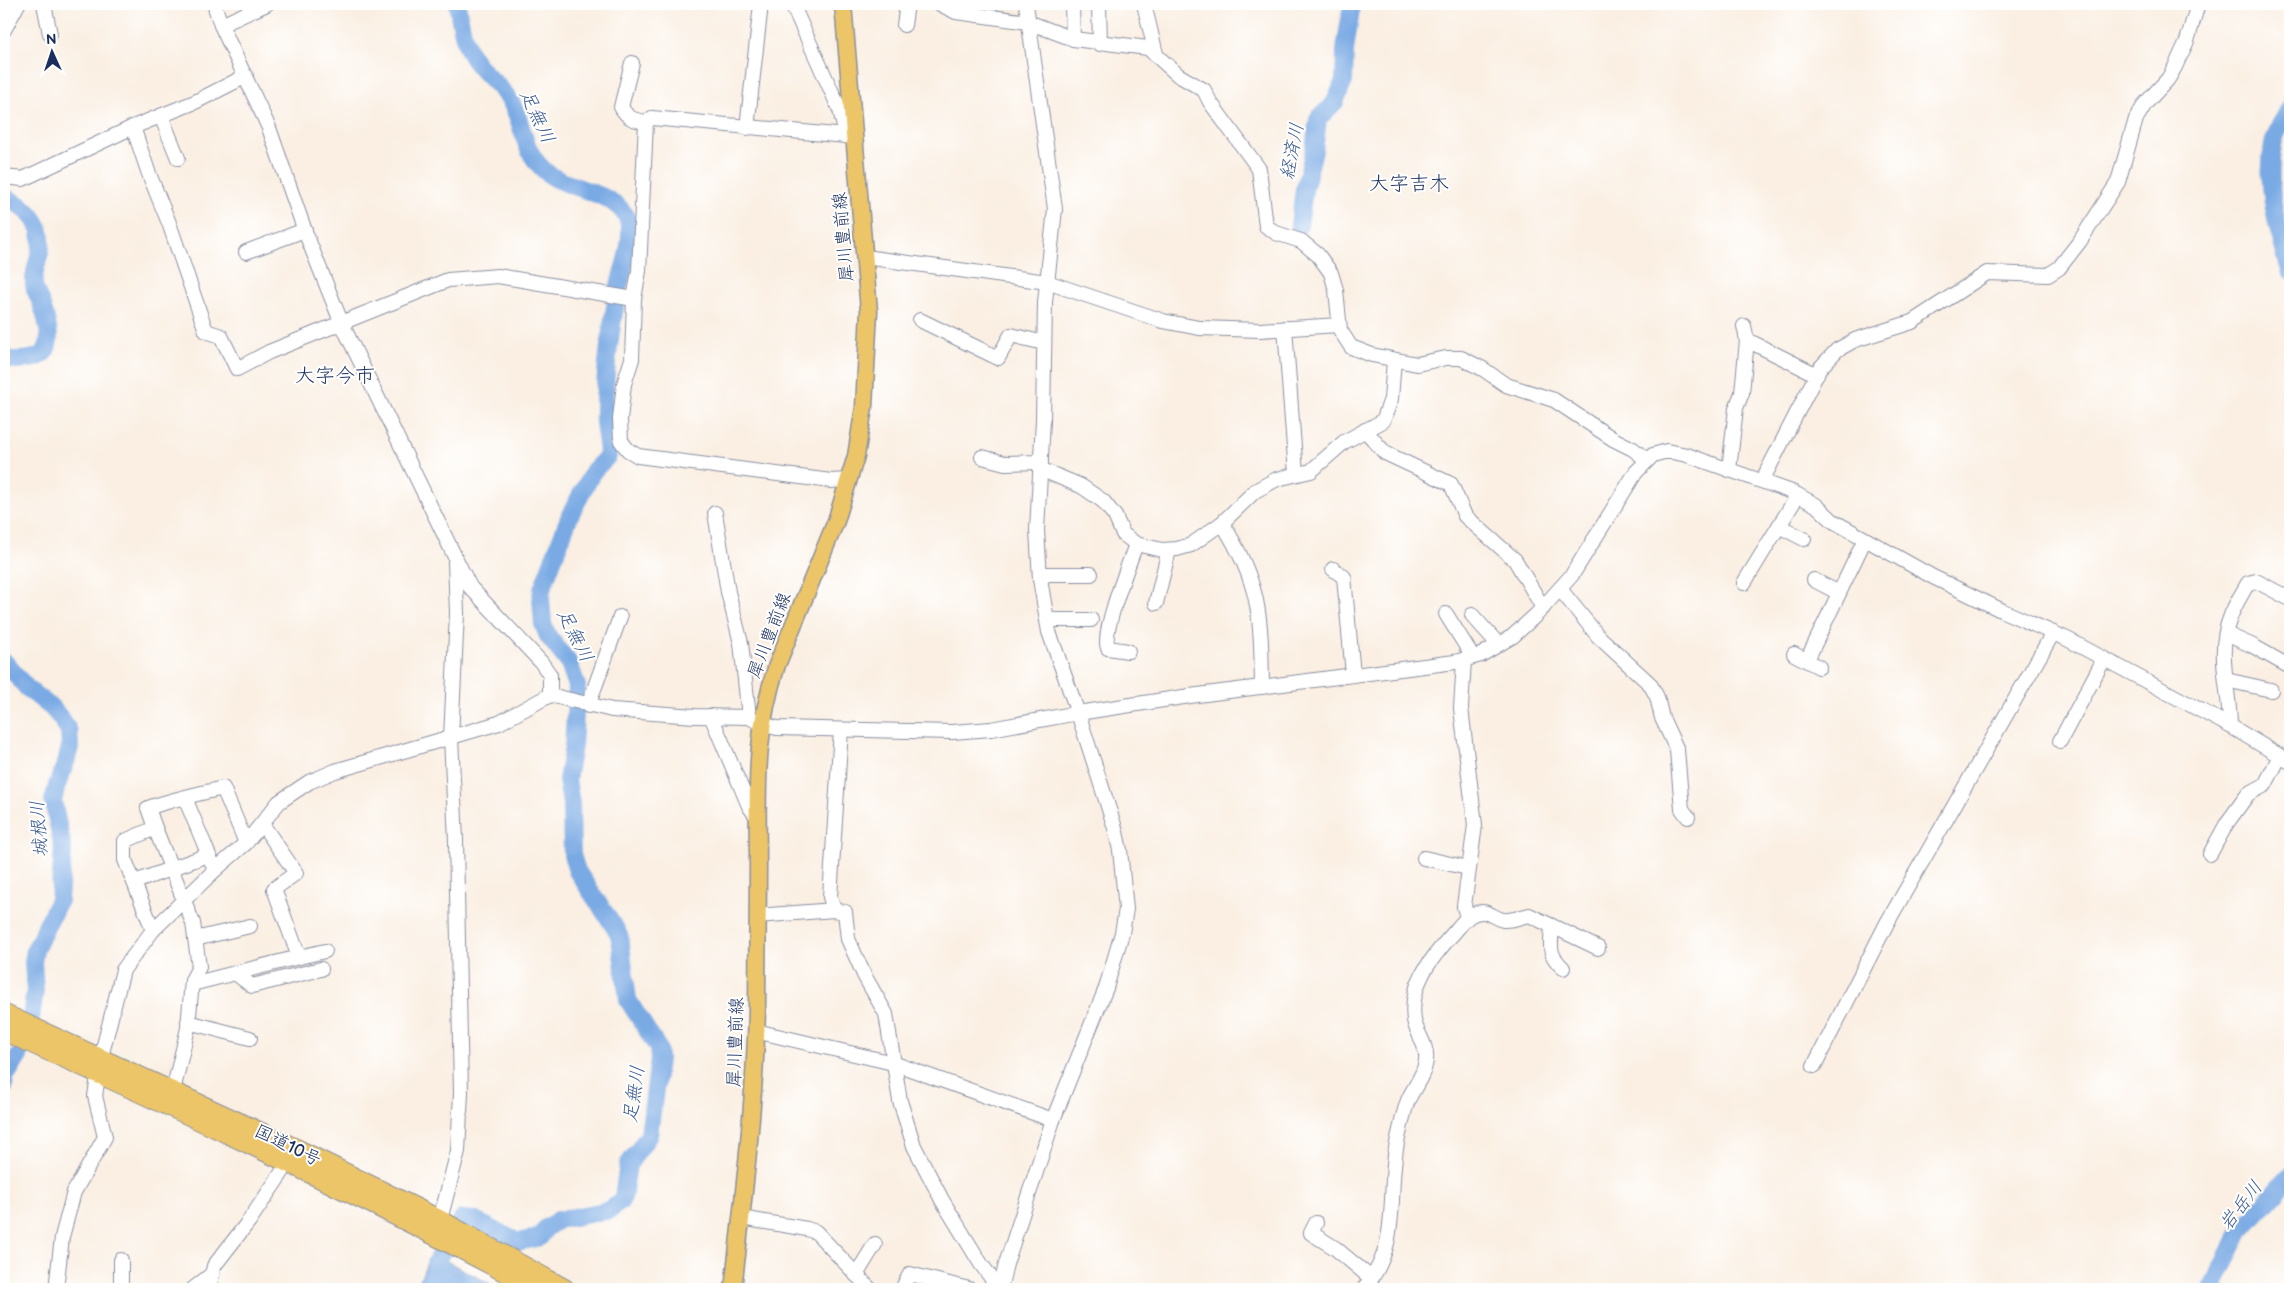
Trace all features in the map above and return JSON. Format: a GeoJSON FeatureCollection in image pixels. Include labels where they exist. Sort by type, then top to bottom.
{"type":"FeatureCollection","features":[{"type":"Feature","properties":{"kind":"highway","name":"国道10号"},"geometry":{"type":"LineString","coordinates":[[4,1014],[289,1162],[434,1234],[537,1289]]}},
{"type":"Feature","properties":{"kind":"highway","name":"国道10号"},"geometry":{"type":"LineString","coordinates":[[4,1031],[173,1091],[297,1149],[440,1220],[565,1289]]}},
{"type":"Feature","properties":{"kind":"main road","name":"犀川豊前線"},"geometry":{"type":"LineString","coordinates":[[732,1289],[753,1097],[756,1031],[756,720],[836,521],[856,456],[867,372],[869,311],[865,257],[850,137],[843,4]]}},
{"type":"Feature","properties":{"kind":"street"},"geometry":{"type":"LineString","coordinates":[[4,30],[18,4]]}},
{"type":"Feature","properties":{"kind":"street"},"geometry":{"type":"LineString","coordinates":[[44,4],[50,34]]}},
{"type":"Feature","properties":{"kind":"street"},"geometry":{"type":"LineString","coordinates":[[214,4],[221,25],[270,128],[305,230],[342,324],[455,557],[470,587],[541,662],[550,675],[550,695]]}},
{"type":"Feature","properties":{"kind":"street"},"geometry":{"type":"LineString","coordinates":[[221,25],[267,4]]}},
{"type":"Feature","properties":{"kind":"street"},"geometry":{"type":"LineString","coordinates":[[747,128],[761,4]]}},
{"type":"Feature","properties":{"kind":"street"},"geometry":{"type":"LineString","coordinates":[[632,63],[621,107],[632,120],[646,122],[652,118],[850,137],[840,110],[792,4]]}},
{"type":"Feature","properties":{"kind":"street"},"geometry":{"type":"LineString","coordinates":[[904,25],[906,4]]}},
{"type":"Feature","properties":{"kind":"street"},"geometry":{"type":"LineString","coordinates":[[940,4],[956,12],[1028,22],[1073,39],[1100,44],[1148,48],[1178,75],[1204,90],[1210,102],[1259,169],[1266,226],[1276,233],[1300,241],[1318,255],[1331,273],[1336,290],[1340,330],[1351,347],[1372,355],[1417,364],[1446,358],[1462,358],[1483,369],[1506,385],[1554,400],[1613,439],[1633,449],[1647,460]]}},
{"type":"Feature","properties":{"kind":"street"},"geometry":{"type":"LineString","coordinates":[[1000,1289],[1006,1264],[1052,1120],[1106,988],[1126,919],[1125,894],[1115,828],[1078,713],[1049,632],[1040,579],[1037,530],[1044,343],[1047,282],[1055,209],[1026,4]]}},
{"type":"Feature","properties":{"kind":"street"},"geometry":{"type":"LineString","coordinates":[[1072,4],[1073,39]]}},
{"type":"Feature","properties":{"kind":"street"},"geometry":{"type":"LineString","coordinates":[[1098,4],[1100,44]]}},
{"type":"Feature","properties":{"kind":"street"},"geometry":{"type":"LineString","coordinates":[[1144,4],[1156,54]]}},
{"type":"Feature","properties":{"kind":"street"},"geometry":{"type":"LineString","coordinates":[[1762,481],[1817,375],[1837,350],[1855,340],[1912,322],[1987,272],[2048,275],[2059,268],[2080,241],[2118,182],[2136,119],[2145,104],[2168,79],[2176,67],[2187,41],[2198,4]]}},
{"type":"Feature","properties":{"kind":"street"},"geometry":{"type":"LineString","coordinates":[[4,177],[23,179],[133,127],[195,102],[246,76]]}},
{"type":"Feature","properties":{"kind":"street"},"geometry":{"type":"LineString","coordinates":[[161,116],[178,158]]}},
{"type":"Feature","properties":{"kind":"street"},"geometry":{"type":"LineString","coordinates":[[646,122],[639,271],[634,299],[632,359],[624,384],[620,436],[628,450],[638,456],[831,480],[849,480]]}},
{"type":"Feature","properties":{"kind":"street"},"geometry":{"type":"LineString","coordinates":[[133,127],[149,174],[169,223],[206,331],[221,336],[237,369],[269,352],[448,280],[475,276],[498,276],[634,299]]}},
{"type":"Feature","properties":{"kind":"street"},"geometry":{"type":"LineString","coordinates":[[246,252],[305,230]]}},
{"type":"Feature","properties":{"kind":"street"},"geometry":{"type":"LineString","coordinates":[[865,257],[1047,282],[1163,321],[1199,328],[1285,328],[1339,325]]}},
{"type":"Feature","properties":{"kind":"street"},"geometry":{"type":"LineString","coordinates":[[920,320],[998,358],[1011,335],[1044,343]]}},
{"type":"Feature","properties":{"kind":"street"},"geometry":{"type":"LineString","coordinates":[[1285,328],[1296,474]]}},
{"type":"Feature","properties":{"kind":"street"},"geometry":{"type":"LineString","coordinates":[[1729,470],[1736,408],[1742,393],[1745,333],[1817,375]]}},
{"type":"Feature","properties":{"kind":"street"},"geometry":{"type":"LineString","coordinates":[[982,458],[1005,463],[1040,466],[1081,486],[1102,502],[1115,516],[1123,534],[1136,544],[1169,550],[1191,544],[1222,523],[1255,491],[1277,479],[1311,471],[1344,442],[1383,421],[1391,399],[1394,360]]}},
{"type":"Feature","properties":{"kind":"street"},"geometry":{"type":"LineString","coordinates":[[1366,430],[1385,453],[1451,484],[1465,516],[1515,560],[1543,608]]}},
{"type":"Feature","properties":{"kind":"street"},"geometry":{"type":"LineString","coordinates":[[56,1289],[62,1237],[74,1192],[105,1137],[95,1096],[100,1065],[123,970],[153,930],[246,843],[279,802],[309,782],[336,771],[499,723],[550,695],[588,706],[612,710],[756,720],[777,728],[952,732],[991,730],[1078,713],[1353,675],[1481,655],[1513,636],[1543,608],[1572,575],[1636,472],[1653,455],[1667,451],[1687,455],[1798,495],[1816,505],[1833,521],[1932,577],[2053,633],[2104,659],[2230,726],[2285,759],[2265,786],[2248,794],[2227,823],[2210,854]]}},
{"type":"Feature","properties":{"kind":"street"},"geometry":{"type":"LineString","coordinates":[[1744,583],[1798,495]]}},
{"type":"Feature","properties":{"kind":"street"},"geometry":{"type":"LineString","coordinates":[[715,512],[728,592],[756,720]]}},
{"type":"Feature","properties":{"kind":"street"},"geometry":{"type":"LineString","coordinates":[[1222,523],[1244,561],[1257,600],[1261,628],[1262,687]]}},
{"type":"Feature","properties":{"kind":"street"},"geometry":{"type":"LineString","coordinates":[[1779,526],[1804,540]]}},
{"type":"Feature","properties":{"kind":"street"},"geometry":{"type":"LineString","coordinates":[[1806,660],[1865,539]]}},
{"type":"Feature","properties":{"kind":"street"},"geometry":{"type":"LineString","coordinates":[[1128,651],[1108,648],[1106,643],[1111,616],[1136,544]]}},
{"type":"Feature","properties":{"kind":"street"},"geometry":{"type":"LineString","coordinates":[[1156,603],[1169,550]]}},
{"type":"Feature","properties":{"kind":"street"},"geometry":{"type":"LineString","coordinates":[[440,1220],[458,1152],[461,1094],[456,840],[451,738],[457,613],[455,557]]}},
{"type":"Feature","properties":{"kind":"street"},"geometry":{"type":"LineString","coordinates":[[1334,568],[1344,577],[1353,675]]}},
{"type":"Feature","properties":{"kind":"street"},"geometry":{"type":"LineString","coordinates":[[1040,579],[1047,574],[1091,574]]}},
{"type":"Feature","properties":{"kind":"street"},"geometry":{"type":"LineString","coordinates":[[1814,580],[1839,593]]}},
{"type":"Feature","properties":{"kind":"street"},"geometry":{"type":"LineString","coordinates":[[2230,726],[2230,703],[2224,667],[2223,644],[2229,618],[2248,583],[2256,581],[2290,598]]}},
{"type":"Feature","properties":{"kind":"street"},"geometry":{"type":"LineString","coordinates":[[1560,589],[1598,636],[1650,684],[1657,697],[1662,718],[1677,750],[1682,809],[1688,817]]}},
{"type":"Feature","properties":{"kind":"street"},"geometry":{"type":"LineString","coordinates":[[1446,614],[1468,658],[1461,708],[1475,825],[1464,906],[1467,918]]}},
{"type":"Feature","properties":{"kind":"street"},"geometry":{"type":"LineString","coordinates":[[1472,616],[1498,644]]}},
{"type":"Feature","properties":{"kind":"street"},"geometry":{"type":"LineString","coordinates":[[588,706],[620,617]]}},
{"type":"Feature","properties":{"kind":"street"},"geometry":{"type":"LineString","coordinates":[[1047,620],[1091,620]]}},
{"type":"Feature","properties":{"kind":"street"},"geometry":{"type":"LineString","coordinates":[[1814,1066],[1887,923],[2053,633]]}},
{"type":"Feature","properties":{"kind":"street"},"geometry":{"type":"LineString","coordinates":[[2226,634],[2290,667]]}},
{"type":"Feature","properties":{"kind":"street"},"geometry":{"type":"LineString","coordinates":[[2060,741],[2104,659]]}},
{"type":"Feature","properties":{"kind":"street"},"geometry":{"type":"LineString","coordinates":[[2226,680],[2271,690]]}},
{"type":"Feature","properties":{"kind":"street"},"geometry":{"type":"LineString","coordinates":[[711,716],[748,806],[757,817]]}},
{"type":"Feature","properties":{"kind":"street"},"geometry":{"type":"LineString","coordinates":[[834,910],[830,897],[841,730]]}},
{"type":"Feature","properties":{"kind":"street"},"geometry":{"type":"LineString","coordinates":[[173,1091],[188,1022],[192,984],[199,967],[193,923],[148,808],[176,798],[185,798],[223,788],[246,843]]}},
{"type":"Feature","properties":{"kind":"street"},"geometry":{"type":"LineString","coordinates":[[185,798],[215,870]]}},
{"type":"Feature","properties":{"kind":"street"},"geometry":{"type":"LineString","coordinates":[[262,824],[296,873],[274,889],[299,957]]}},
{"type":"Feature","properties":{"kind":"street"},"geometry":{"type":"LineString","coordinates":[[153,930],[125,860],[125,841],[156,828]]}},
{"type":"Feature","properties":{"kind":"street"},"geometry":{"type":"LineString","coordinates":[[135,882],[208,856]]}},
{"type":"Feature","properties":{"kind":"street"},"geometry":{"type":"LineString","coordinates":[[1424,858],[1468,868]]}},
{"type":"Feature","properties":{"kind":"street"},"geometry":{"type":"LineString","coordinates":[[757,916],[834,910],[845,912],[848,939],[864,975],[886,1014],[900,1101],[914,1146],[942,1200],[980,1264],[995,1283],[996,1289]]}},
{"type":"Feature","properties":{"kind":"street"},"geometry":{"type":"LineString","coordinates":[[1316,1223],[1312,1233],[1336,1248],[1367,1284],[1385,1256],[1390,1237],[1398,1136],[1409,1099],[1427,1059],[1423,1043],[1414,1023],[1413,1004],[1417,984],[1425,967],[1467,918],[1482,912],[1492,913],[1501,920],[1512,920],[1529,915],[1598,948]]}},
{"type":"Feature","properties":{"kind":"street"},"geometry":{"type":"LineString","coordinates":[[195,939],[250,926]]}},
{"type":"Feature","properties":{"kind":"street"},"geometry":{"type":"LineString","coordinates":[[1552,926],[1550,952],[1563,968]]}},
{"type":"Feature","properties":{"kind":"street"},"geometry":{"type":"LineString","coordinates":[[192,984],[325,951]]}},
{"type":"Feature","properties":{"kind":"street"},"geometry":{"type":"LineString","coordinates":[[235,973],[252,986],[321,969]]}},
{"type":"Feature","properties":{"kind":"street"},"geometry":{"type":"LineString","coordinates":[[188,1022],[250,1038]]}},
{"type":"Feature","properties":{"kind":"street"},"geometry":{"type":"LineString","coordinates":[[756,1031],[893,1062],[1052,1120]]}},
{"type":"Feature","properties":{"kind":"street"},"geometry":{"type":"LineString","coordinates":[[211,1289],[210,1284],[214,1266],[249,1221],[289,1162]]}},
{"type":"Feature","properties":{"kind":"street"},"geometry":{"type":"LineString","coordinates":[[741,1218],[816,1232],[870,1289]]}},
{"type":"Feature","properties":{"kind":"street"},"geometry":{"type":"LineString","coordinates":[[856,1275],[874,1244]]}},
{"type":"Feature","properties":{"kind":"street"},"geometry":{"type":"LineString","coordinates":[[121,1260],[121,1289]]}},
{"type":"Feature","properties":{"kind":"street"},"geometry":{"type":"LineString","coordinates":[[193,1289],[212,1274]]}},
{"type":"Feature","properties":{"kind":"street"},"geometry":{"type":"LineString","coordinates":[[902,1289],[910,1274],[969,1289]]}},
{"type":"Feature","properties":{"kind":"water"},"geometry":{"type":"Polygon","coordinates":[[[431,1253],[500,1289],[416,1289],[431,1253]]]}},
{"type":"Feature","properties":{"kind":"waterway","name":"足無川"},"geometry":{"type":"LineString","coordinates":[[457,4],[463,34],[471,55],[479,67],[504,92],[512,104],[528,147],[538,163],[554,178],[613,202],[622,210],[630,228],[629,246],[618,290],[606,372],[604,422],[608,456],[594,470],[570,515],[542,589],[541,599],[543,624],[548,636],[569,663],[577,686],[573,746],[567,780],[571,803],[572,855],[577,871],[620,938],[628,1000],[658,1048],[659,1059],[649,1135],[628,1165],[623,1197],[620,1202],[610,1210],[558,1220],[546,1228],[540,1237],[518,1242],[474,1220],[462,1219],[461,1222]]}},
{"type":"Feature","properties":{"kind":"waterway","name":"経済川"},"geometry":{"type":"LineString","coordinates":[[1299,225],[1304,190],[1314,150],[1318,119],[1335,102],[1344,81],[1345,50],[1352,4]]}},
{"type":"Feature","properties":{"kind":"waterway","name":"岩岳川"},"geometry":{"type":"LineString","coordinates":[[2290,107],[2274,140],[2271,161],[2274,209],[2290,270]]}},
{"type":"Feature","properties":{"kind":"waterway","name":"城根川"},"geometry":{"type":"LineString","coordinates":[[4,197],[27,211],[33,217],[40,232],[40,251],[34,285],[49,333],[49,343],[46,350],[40,356],[32,359],[4,359]]}},
{"type":"Feature","properties":{"kind":"waterway","name":"城根川"},"geometry":{"type":"LineString","coordinates":[[4,661],[27,688],[52,708],[69,732],[70,747],[53,801],[63,848],[59,900],[35,950],[33,962],[35,990],[31,1018]]}},
{"type":"Feature","properties":{"kind":"waterway","name":"城根川"},"geometry":{"type":"LineString","coordinates":[[4,1087],[5,1077],[19,1056]]}},
{"type":"Feature","properties":{"kind":"waterway","name":"岩岳川"},"geometry":{"type":"LineString","coordinates":[[2213,1289],[2239,1234],[2290,1176]]}},
{"type":"Feature","properties":{"kind":"waterway","name":"足無川"},"geometry":{"type":"LineString","coordinates":[[442,1252],[435,1263],[448,1289]]}},
{"type":"Feature","properties":{"kind":"district","name":"大字吉木"},"geometry":{"type":"Point","coordinates":[1409,183]}},
{"type":"Feature","properties":{"kind":"district","name":"大字今市"},"geometry":{"type":"Point","coordinates":[335,375]}}]}
